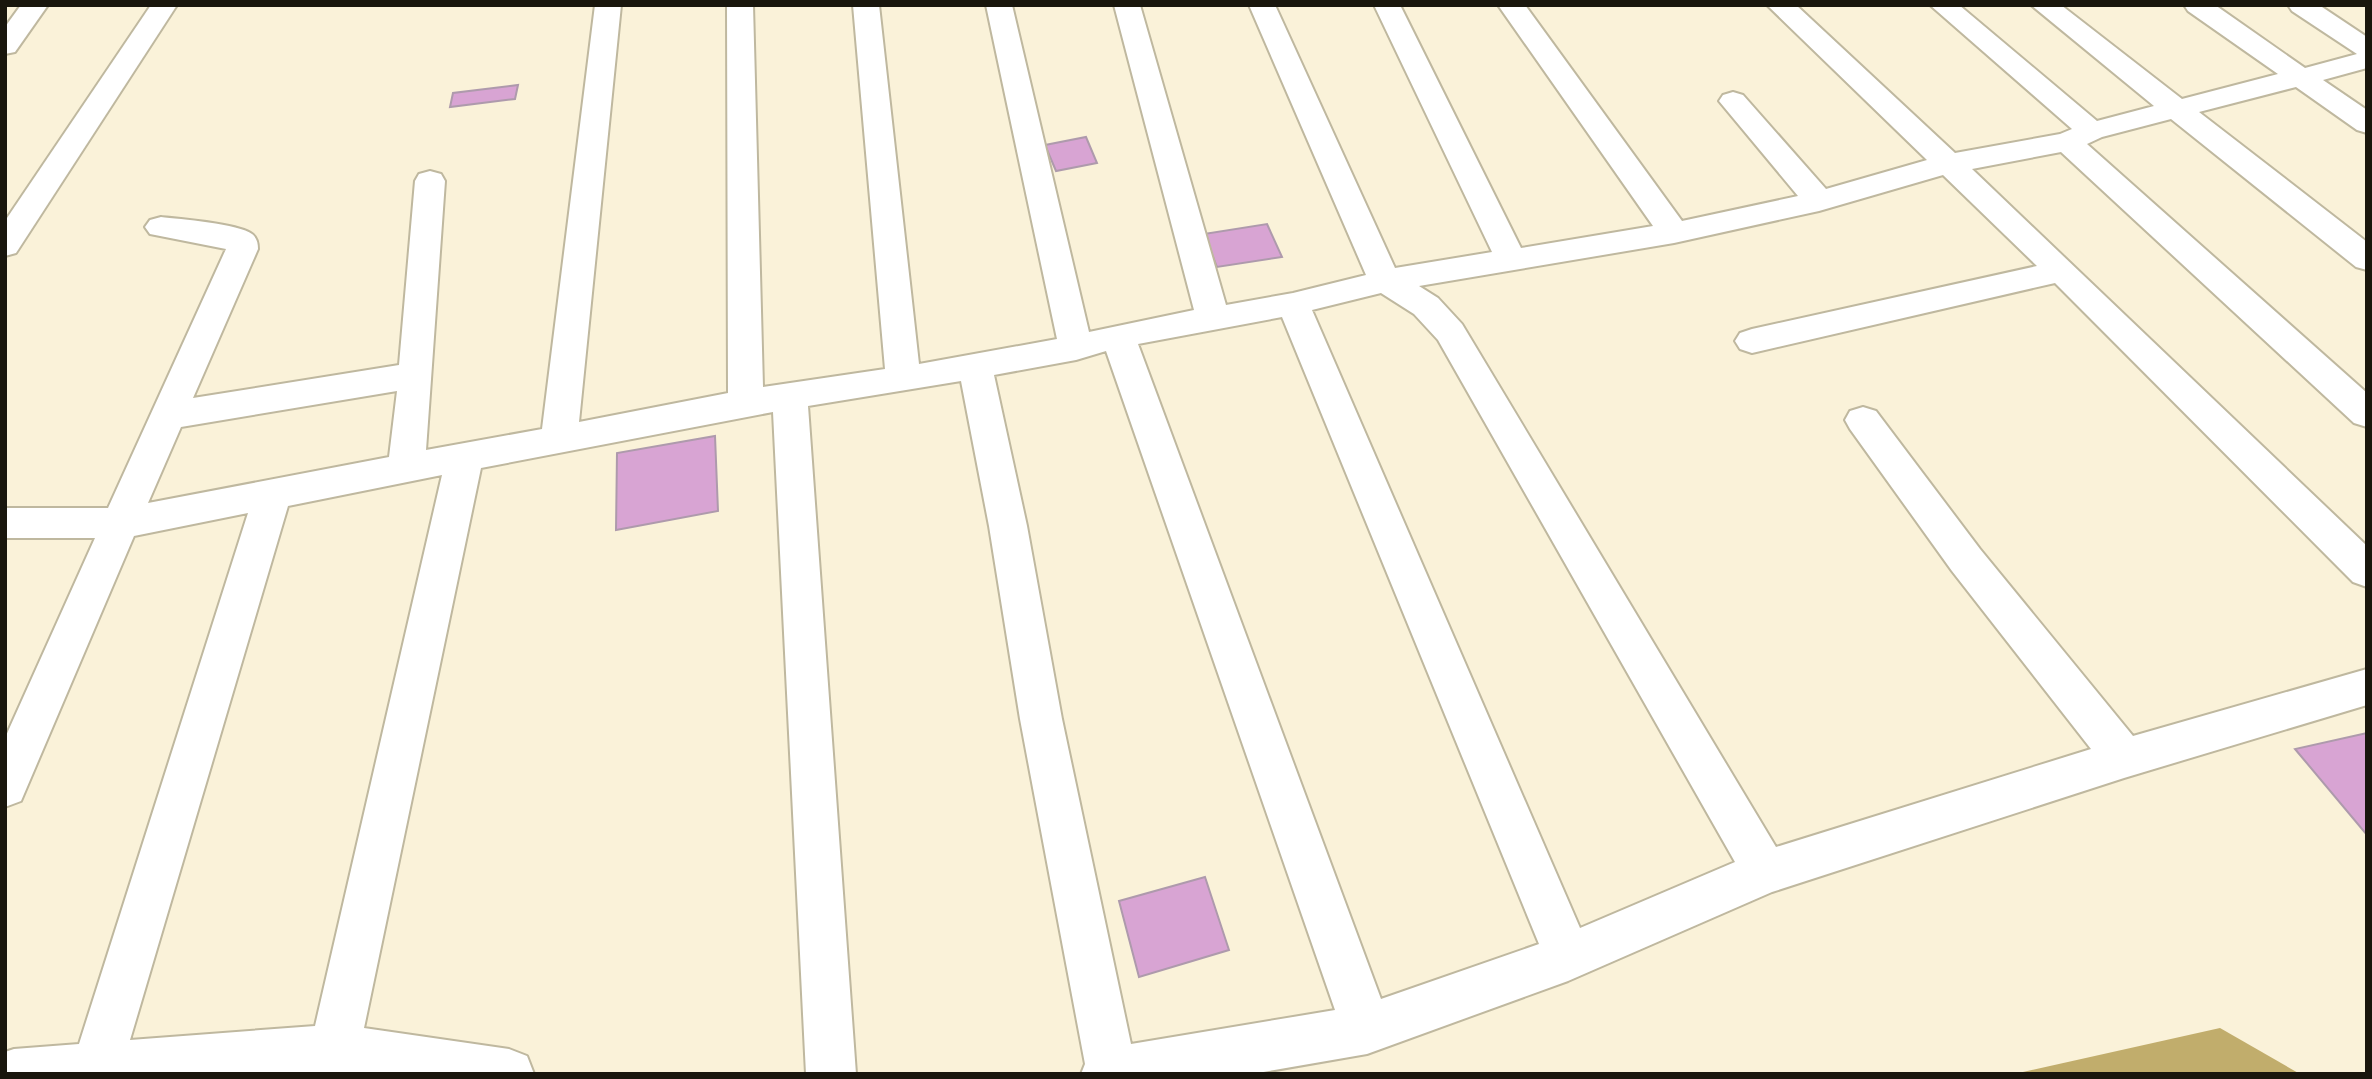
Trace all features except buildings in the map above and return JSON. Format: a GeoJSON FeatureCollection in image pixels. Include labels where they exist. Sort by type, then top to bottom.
{"type":"FeatureCollection","features":[{"type":"Feature","properties":{"kind":"street"},"geometry":{"type":"LineString","coordinates":[[5,46],[35,5]]}},
{"type":"Feature","properties":{"kind":"street"},"geometry":{"type":"LineString","coordinates":[[5,246],[164,5]]}},
{"type":"Feature","properties":{"kind":"street"},"geometry":{"type":"LineString","coordinates":[[559,439],[608,5]]}},
{"type":"Feature","properties":{"kind":"street"},"geometry":{"type":"LineString","coordinates":[[740,5],[746,403]]}},
{"type":"Feature","properties":{"kind":"street"},"geometry":{"type":"LineString","coordinates":[[866,5],[903,379]]}},
{"type":"Feature","properties":{"kind":"street"},"geometry":{"type":"LineString","coordinates":[[999,5],[1076,348]]}},
{"type":"Feature","properties":{"kind":"street"},"geometry":{"type":"LineString","coordinates":[[1127,5],[1213,319]]}},
{"type":"Feature","properties":{"kind":"street"},"geometry":{"type":"LineString","coordinates":[[1262,5],[1385,281],[1426,306],[1450,332],[1766,872]]}},
{"type":"Feature","properties":{"kind":"street"},"geometry":{"type":"LineString","coordinates":[[1387,5],[1512,261]]}},
{"type":"Feature","properties":{"kind":"street"},"geometry":{"type":"LineString","coordinates":[[1511,5],[1674,233]]}},
{"type":"Feature","properties":{"kind":"street"},"geometry":{"type":"LineString","coordinates":[[1780,5],[2062,271],[2367,571]]}},
{"type":"Feature","properties":{"kind":"street"},"geometry":{"type":"LineString","coordinates":[[1942,5],[2367,414]]}},
{"type":"Feature","properties":{"kind":"street"},"geometry":{"type":"LineString","coordinates":[[2045,5],[2367,259]]}},
{"type":"Feature","properties":{"kind":"street"},"geometry":{"type":"LineString","coordinates":[[2197,5],[2367,124]]}},
{"type":"Feature","properties":{"kind":"street"},"geometry":{"type":"LineString","coordinates":[[2301,5],[2367,49]]}},
{"type":"Feature","properties":{"kind":"street"},"geometry":{"type":"LineString","coordinates":[[5,523],[122,523],[746,403],[903,379],[1076,348],[1118,336],[1293,304],[1385,281],[1674,233],[1819,201],[1948,164],[2079,136],[2367,60]]}},
{"type":"Feature","properties":{"kind":"street"},"geometry":{"type":"LineString","coordinates":[[1733,101],[1819,201]]}},
{"type":"Feature","properties":{"kind":"street"},"geometry":{"type":"LineString","coordinates":[[406,468],[416,375],[430,181]]}},
{"type":"Feature","properties":{"kind":"street"},"geometry":{"type":"LineString","coordinates":[[5,788],[122,523],[166,416],[242,249],[242,242],[235,238],[161,227]]}},
{"type":"Feature","properties":{"kind":"street"},"geometry":{"type":"LineString","coordinates":[[1752,341],[2062,271]]}},
{"type":"Feature","properties":{"kind":"street"},"geometry":{"type":"LineString","coordinates":[[1293,304],[1568,957]]}},
{"type":"Feature","properties":{"kind":"street"},"geometry":{"type":"LineString","coordinates":[[1118,336],[1367,1029]]}},
{"type":"Feature","properties":{"kind":"street"},"geometry":{"type":"LineString","coordinates":[[975,366],[1008,526],[1041,719],[1112,1073]]}},
{"type":"Feature","properties":{"kind":"street"},"geometry":{"type":"LineString","coordinates":[[166,416],[416,375]]}},
{"type":"Feature","properties":{"kind":"street"},"geometry":{"type":"LineString","coordinates":[[790,397],[831,1074]]}},
{"type":"Feature","properties":{"kind":"street"},"geometry":{"type":"LineString","coordinates":[[1863,420],[1966,560],[2124,758]]}},
{"type":"Feature","properties":{"kind":"street"},"geometry":{"type":"LineString","coordinates":[[335,1049],[465,457]]}},
{"type":"Feature","properties":{"kind":"street"},"geometry":{"type":"LineString","coordinates":[[96,1068],[273,494]]}},
{"type":"Feature","properties":{"kind":"street"},"geometry":{"type":"LineString","coordinates":[[1106,1074],[1367,1029],[1568,957],[1766,872],[2124,758],[2367,687]]}},
{"type":"Feature","properties":{"kind":"street"},"geometry":{"type":"LineString","coordinates":[[14,1074],[335,1049],[509,1074]]}},
{"type":"Feature","properties":{"kind":"shaded area"},"geometry":{"type":"Polygon","coordinates":[[[2220,1028],[2300,1074],[2014,1074],[2220,1028]]]}}]}
